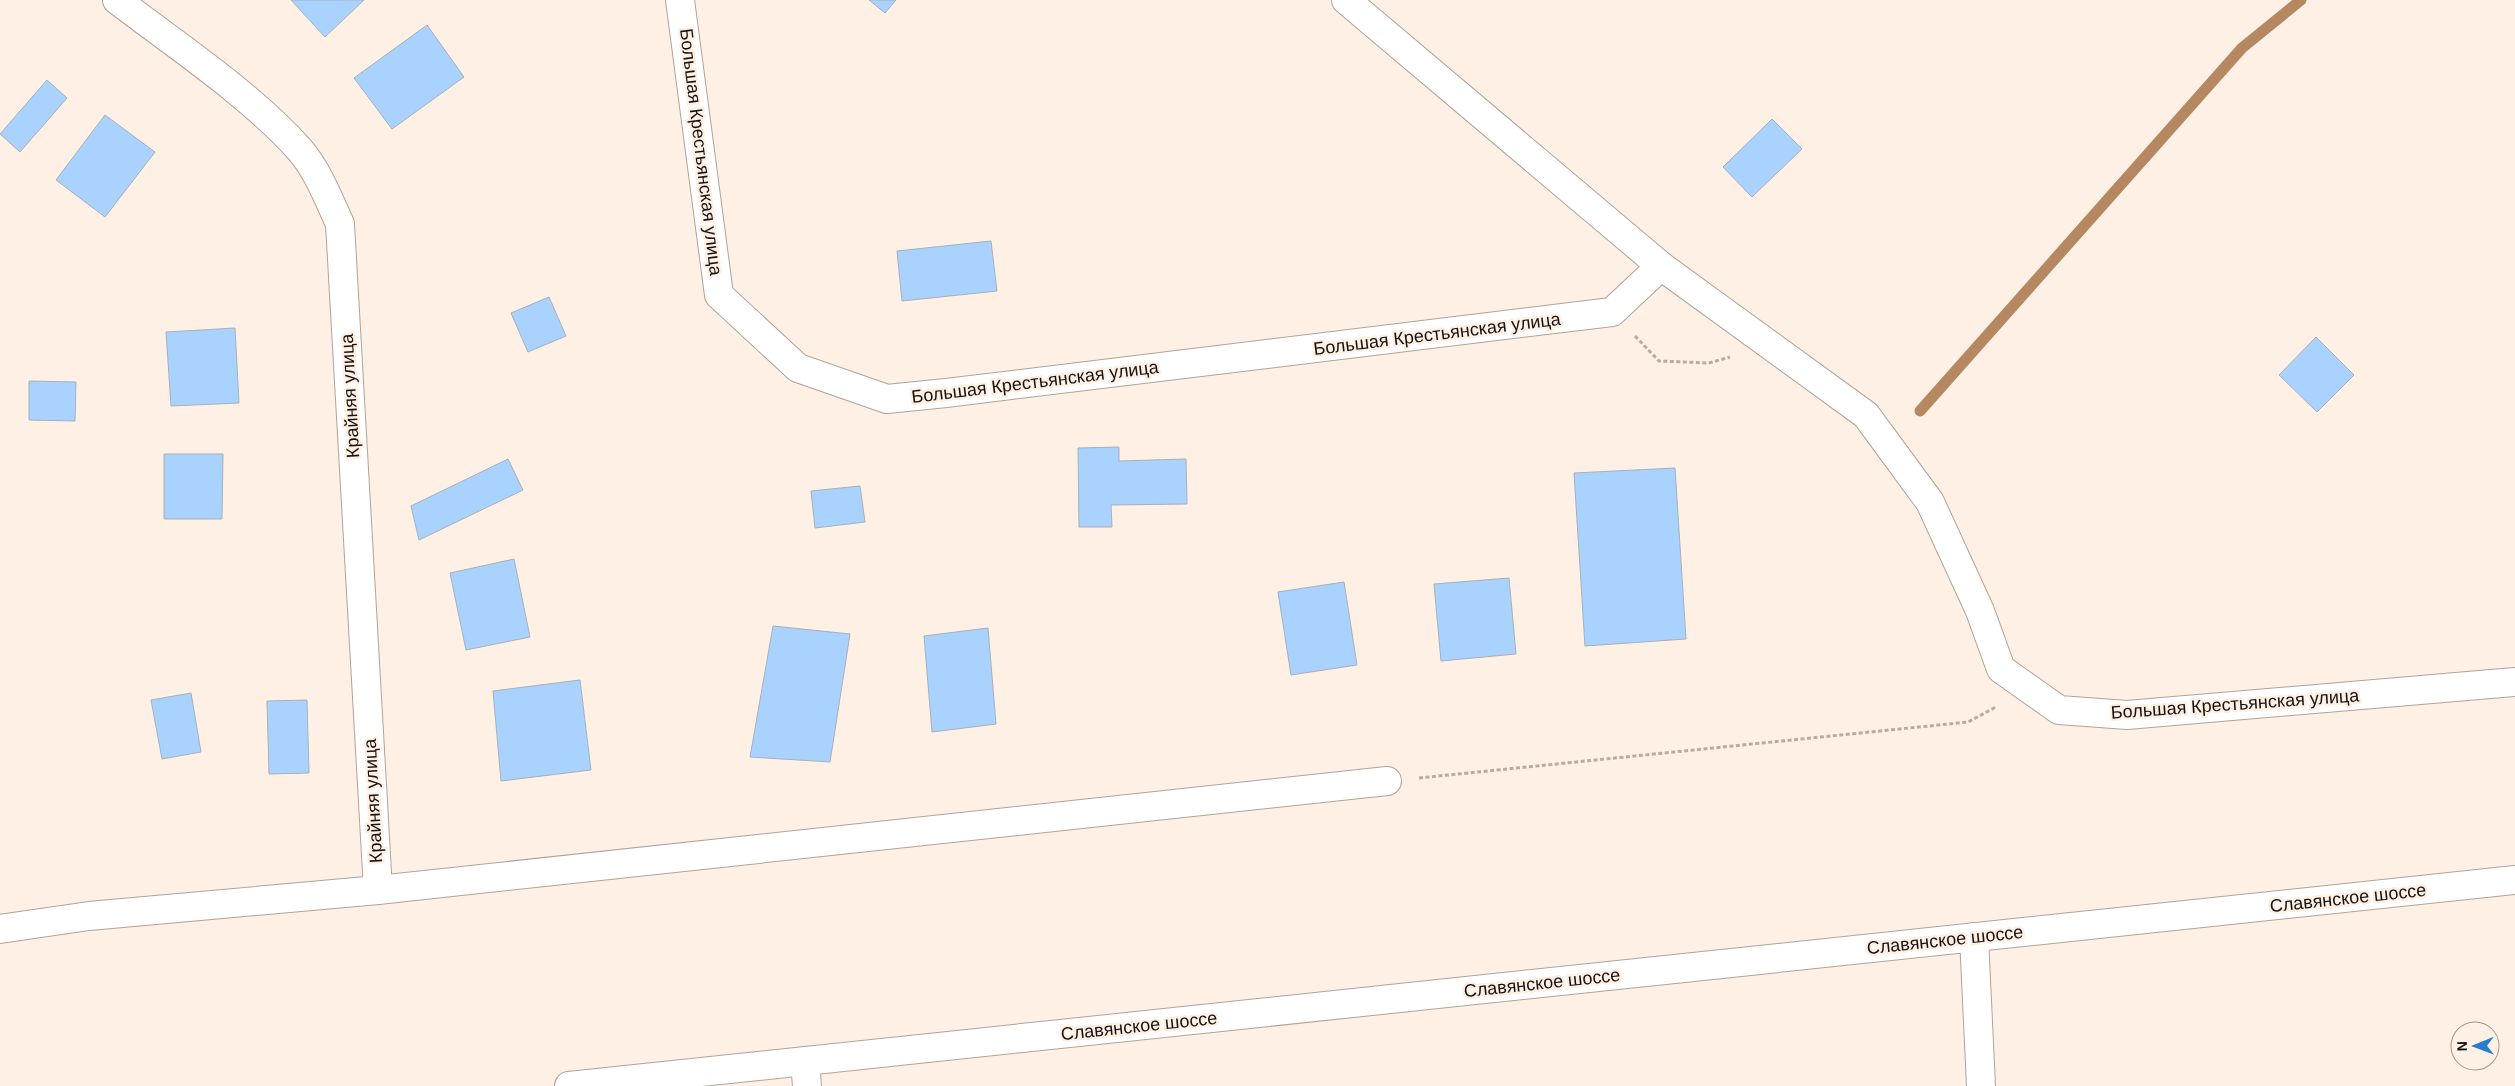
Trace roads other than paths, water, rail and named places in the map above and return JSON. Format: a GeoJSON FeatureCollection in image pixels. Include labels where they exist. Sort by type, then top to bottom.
{"type":"FeatureCollection","features":[{"type":"Feature","properties":{"kind":"street","name":"Крайняя улица"},"geometry":{"type":"LineString","coordinates":[[117,0],[259,110],[301,152],[323,186],[340,224],[378,890]]}},
{"type":"Feature","properties":{"kind":"street","name":"Большая Крестьянская улица"},"geometry":{"type":"LineString","coordinates":[[680,0],[719,295],[798,368],[887,400],[1612,312],[1661,266]]}},
{"type":"Feature","properties":{"kind":"street","name":"Большая Крестьянская улица"},"geometry":{"type":"LineString","coordinates":[[1346,0],[1661,266],[1866,415],[1930,502],[1980,610],[2001,669],[2059,710],[2127,716],[2515,682]]}},
{"type":"Feature","properties":{"kind":"street"},"geometry":{"type":"LineString","coordinates":[[0,929],[89,916],[378,890],[1387,781]]}},
{"type":"Feature","properties":{"kind":"street","name":"Славянское шоссе"},"geometry":{"type":"LineString","coordinates":[[569,1086],[806,1073],[1974,937],[2515,880]]}},
{"type":"Feature","properties":{"kind":"street"},"geometry":{"type":"LineString","coordinates":[[1974,937],[1981,1086]]}},
{"type":"Feature","properties":{"kind":"waterway"},"geometry":{"type":"LineString","coordinates":[[1920,411],[2242,48],[2301,0]]}}]}
